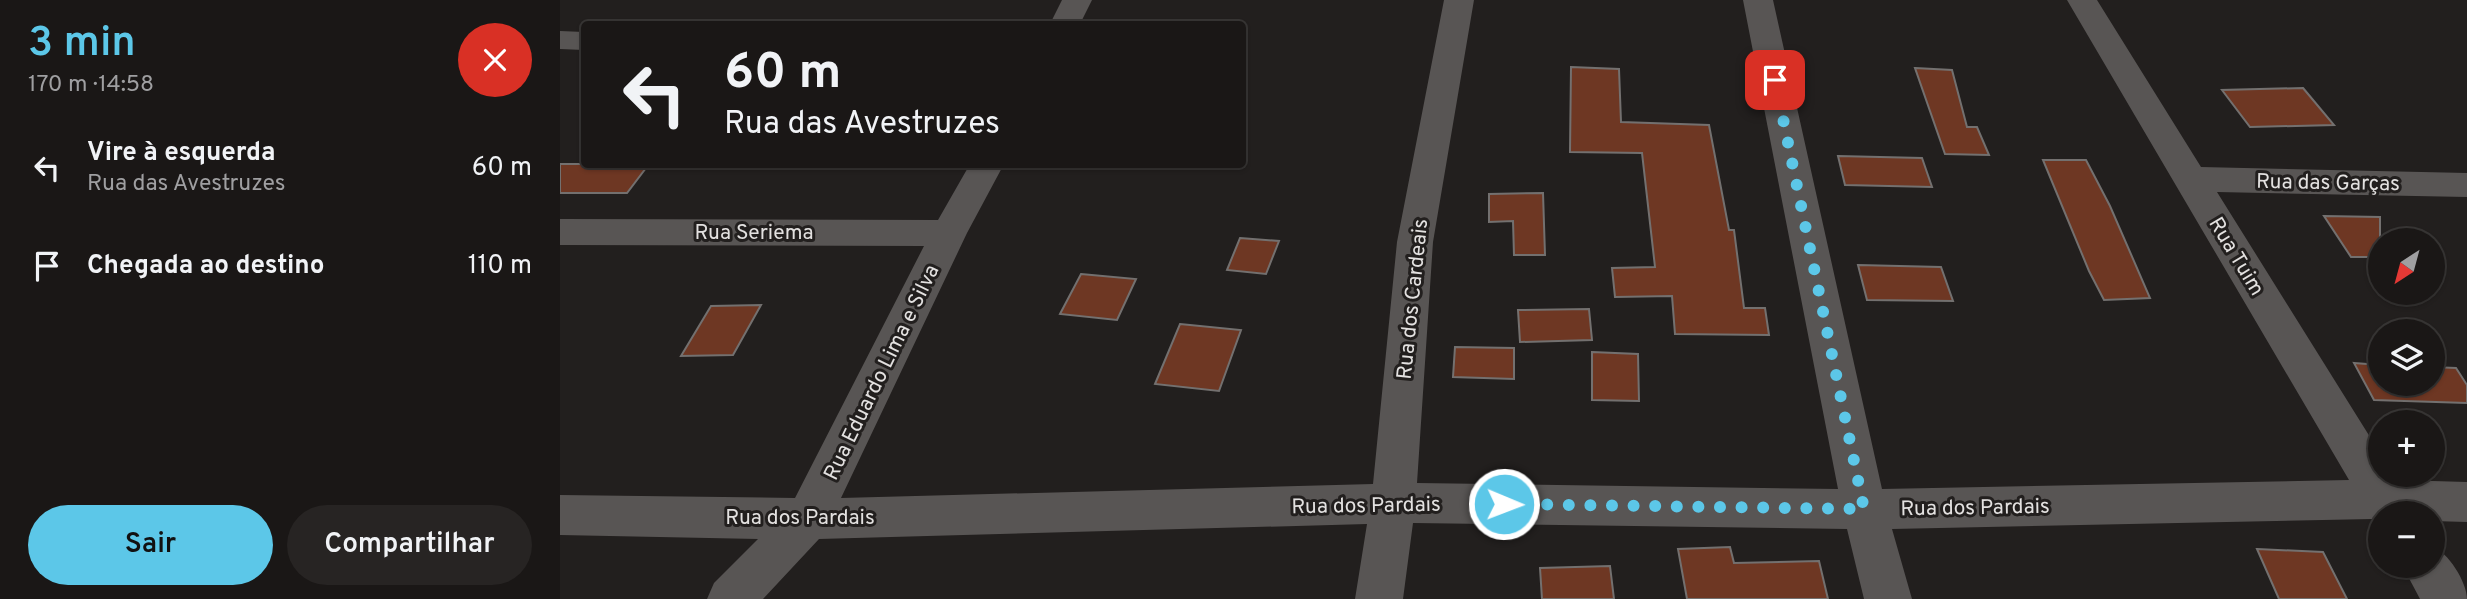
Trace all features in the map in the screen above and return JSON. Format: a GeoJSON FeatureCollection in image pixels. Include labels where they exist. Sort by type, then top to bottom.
{"type":"FeatureCollection","features":[{"type":"Feature","properties":{"kind":"street"},"geometry":{"type":"LineString","coordinates":[[1066,21],[1077,0]]}},
{"type":"Feature","properties":{"kind":"street","name":"Rua dos Cardeais"},"geometry":{"type":"LineString","coordinates":[[1379,599],[1393,503],[1415,242],[1459,0]]}},
{"type":"Feature","properties":{"kind":"street"},"geometry":{"type":"LineString","coordinates":[[1758,0],[1864,509],[1888,599]]}},
{"type":"Feature","properties":{"kind":"street","name":"Rua Tuim"},"geometry":{"type":"LineString","coordinates":[[2082,0],[2386,501]]}},
{"type":"Feature","properties":{"kind":"street"},"geometry":{"type":"LineString","coordinates":[[560,40],[581,41]]}},
{"type":"Feature","properties":{"kind":"street","name":"Rua Eduardo Lima e Silva"},"geometry":{"type":"LineString","coordinates":[[731,599],[808,519],[949,233],[986,168]]}},
{"type":"Feature","properties":{"kind":"street","name":"Rua das Garças"},"geometry":{"type":"LineString","coordinates":[[2190,179],[2467,185]]}},
{"type":"Feature","properties":{"kind":"street","name":"Rua Seriema"},"geometry":{"type":"LineString","coordinates":[[560,232],[949,233]]}},
{"type":"Feature","properties":{"kind":"street","name":"Rua dos Pardais"},"geometry":{"type":"LineString","coordinates":[[2445,503],[2467,502]]}},
{"type":"Feature","properties":{"kind":"street","name":"Rua dos Pardais"},"geometry":{"type":"LineString","coordinates":[[560,514],[808,519],[1393,503],[1864,509],[2368,506]]}},
{"type":"Feature","properties":{"kind":"street"},"geometry":{"type":"LineString","coordinates":[[2433,578],[2446,599]]}},
{"type":"Feature","properties":{"kind":"building"},"geometry":{"type":"Polygon","coordinates":[[[1571,67],[1619,69],[1621,122],[1709,125],[1729,230],[1734,230],[1744,308],[1765,308],[1769,335],[1675,334],[1672,296],[1615,297],[1612,268],[1655,267],[1642,153],[1570,152],[1571,67]]]}},
{"type":"Feature","properties":{"kind":"building"},"geometry":{"type":"Polygon","coordinates":[[[1915,68],[1952,70],[1967,127],[1977,127],[1989,155],[1945,154],[1915,68]]]}},
{"type":"Feature","properties":{"kind":"building"},"geometry":{"type":"Polygon","coordinates":[[[2303,88],[2334,125],[2250,127],[2222,90],[2303,88]]]}},
{"type":"Feature","properties":{"kind":"building"},"geometry":{"type":"Polygon","coordinates":[[[1838,156],[1922,158],[1932,187],[1845,185],[1838,156]]]}},
{"type":"Feature","properties":{"kind":"building"},"geometry":{"type":"Polygon","coordinates":[[[2043,160],[2086,160],[2110,206],[2150,298],[2104,300],[2089,271],[2043,160]]]}},
{"type":"Feature","properties":{"kind":"building"},"geometry":{"type":"Polygon","coordinates":[[[560,164],[581,164],[581,168],[646,168],[627,193],[560,193],[560,164]]]}},
{"type":"Feature","properties":{"kind":"building"},"geometry":{"type":"Polygon","coordinates":[[[1543,193],[1545,255],[1514,255],[1513,221],[1489,222],[1489,194],[1543,193]]]}},
{"type":"Feature","properties":{"kind":"building"},"geometry":{"type":"Polygon","coordinates":[[[2324,216],[2380,217],[2380,228],[2368,228],[2368,257],[2351,257],[2324,216]]]}},
{"type":"Feature","properties":{"kind":"building"},"geometry":{"type":"Polygon","coordinates":[[[1240,238],[1279,241],[1266,274],[1227,270],[1240,238]]]}},
{"type":"Feature","properties":{"kind":"building"},"geometry":{"type":"Polygon","coordinates":[[[1858,265],[1941,267],[1953,301],[1867,300],[1858,265]]]}},
{"type":"Feature","properties":{"kind":"building"},"geometry":{"type":"Polygon","coordinates":[[[1081,274],[1136,279],[1117,320],[1060,314],[1081,274]]]}},
{"type":"Feature","properties":{"kind":"building"},"geometry":{"type":"Polygon","coordinates":[[[761,305],[733,355],[681,356],[711,306],[761,305]]]}},
{"type":"Feature","properties":{"kind":"building"},"geometry":{"type":"Polygon","coordinates":[[[1589,309],[1592,340],[1520,342],[1518,310],[1589,309]]]}},
{"type":"Feature","properties":{"kind":"building"},"geometry":{"type":"Polygon","coordinates":[[[1180,324],[1241,330],[1219,391],[1155,384],[1180,324]]]}},
{"type":"Feature","properties":{"kind":"building"},"geometry":{"type":"Polygon","coordinates":[[[1455,347],[1514,348],[1514,379],[1453,377],[1455,347]]]}},
{"type":"Feature","properties":{"kind":"building"},"geometry":{"type":"Polygon","coordinates":[[[1592,352],[1638,354],[1639,401],[1592,400],[1592,352]]]}},
{"type":"Feature","properties":{"kind":"building"},"geometry":{"type":"Polygon","coordinates":[[[2354,363],[2368,364],[2368,389],[2354,363]]]}},
{"type":"Feature","properties":{"kind":"building"},"geometry":{"type":"Polygon","coordinates":[[[2445,368],[2456,368],[2467,385],[2467,403],[2374,400],[2372,396],[2445,396],[2445,368]]]}},
{"type":"Feature","properties":{"kind":"building"},"geometry":{"type":"Polygon","coordinates":[[[1730,547],[1734,563],[1819,561],[1828,599],[1687,599],[1678,549],[1730,547]]]}},
{"type":"Feature","properties":{"kind":"building"},"geometry":{"type":"Polygon","coordinates":[[[2257,549],[2323,552],[2347,599],[2279,599],[2257,549]]]}},
{"type":"Feature","properties":{"kind":"building"},"geometry":{"type":"Polygon","coordinates":[[[1610,566],[1614,599],[1542,599],[1540,568],[1610,566]]]}},
{"type":"Feature","properties":{"kind":"route"},"geometry":{"type":"LineString","coordinates":[[1504,504],[1864,509],[1775,80]]}}]}
